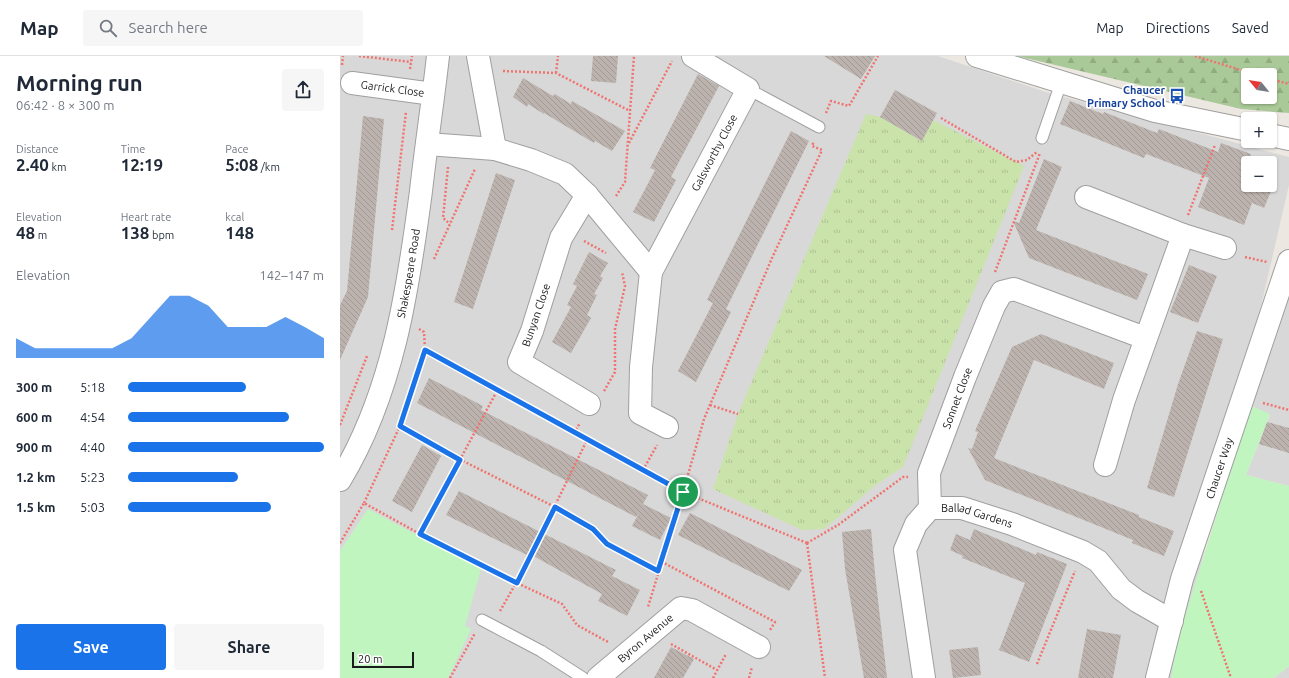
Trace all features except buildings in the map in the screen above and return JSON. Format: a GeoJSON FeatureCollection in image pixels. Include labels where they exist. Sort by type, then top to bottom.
{"type":"FeatureCollection","features":[{"type":"Feature","properties":{"kind":"street","name":"Shakespeare Road"},"geometry":{"type":"LineString","coordinates":[[343,467],[374,411],[401,322],[409,279],[438,56]]}},
{"type":"Feature","properties":{"kind":"street"},"geometry":{"type":"LineString","coordinates":[[693,56],[748,89]]}},
{"type":"Feature","properties":{"kind":"street"},"geometry":{"type":"LineString","coordinates":[[977,56],[1155,111],[1241,128]]}},
{"type":"Feature","properties":{"kind":"street"},"geometry":{"type":"LineString","coordinates":[[479,63],[495,149]]}},
{"type":"Feature","properties":{"kind":"street","name":"Garrick Close"},"geometry":{"type":"LineString","coordinates":[[352,82],[434,94]]}},
{"type":"Feature","properties":{"kind":"street","name":"Galsworthy Close"},"geometry":{"type":"LineString","coordinates":[[667,427],[640,413],[641,367],[651,272],[748,89]]}},
{"type":"Feature","properties":{"kind":"street"},"geometry":{"type":"LineString","coordinates":[[1277,136],[1289,139]]}},
{"type":"Feature","properties":{"kind":"street"},"geometry":{"type":"LineString","coordinates":[[427,144],[495,149],[531,160],[565,174],[604,214],[651,272]]}},
{"type":"Feature","properties":{"kind":"street","name":"Bunyan Close"},"geometry":{"type":"LineString","coordinates":[[587,195],[561,238],[532,331],[519,362],[590,404]]}},
{"type":"Feature","properties":{"kind":"street"},"geometry":{"type":"LineString","coordinates":[[1086,197],[1222,248]]}},
{"type":"Feature","properties":{"kind":"street"},"geometry":{"type":"LineString","coordinates":[[1105,464],[1182,234]]}},
{"type":"Feature","properties":{"kind":"street","name":"Chaucer Way"},"geometry":{"type":"LineString","coordinates":[[1157,678],[1182,579],[1288,264]]}},
{"type":"Feature","properties":{"kind":"street"},"geometry":{"type":"LineString","coordinates":[[1002,292],[1014,289],[1146,338]]}},
{"type":"Feature","properties":{"kind":"street","name":"Sonnet Close"},"geometry":{"type":"LineString","coordinates":[[930,508],[929,473],[976,348],[994,306],[1002,292]]}},
{"type":"Feature","properties":{"kind":"street","name":"Ballad Gardens"},"geometry":{"type":"LineString","coordinates":[[924,678],[905,550],[916,524],[930,508],[962,508],[1012,524],[1083,552],[1098,561],[1126,593],[1137,602],[1172,621]]}},
{"type":"Feature","properties":{"kind":"street","name":"Byron Avenue"},"geometry":{"type":"LineString","coordinates":[[598,678],[681,608],[692,610],[759,647]]}},
{"type":"Feature","properties":{"kind":"lane"},"geometry":{"type":"LineString","coordinates":[[1041,144],[1061,83]]}},
{"type":"Feature","properties":{"kind":"lane"},"geometry":{"type":"LineString","coordinates":[[748,89],[819,127]]}},
{"type":"Feature","properties":{"kind":"lane"},"geometry":{"type":"LineString","coordinates":[[482,620],[541,652],[583,678]]}},
{"type":"Feature","properties":{"kind":"path"},"geometry":{"type":"LineString","coordinates":[[359,56],[411,62]]}},
{"type":"Feature","properties":{"kind":"path"},"geometry":{"type":"LineString","coordinates":[[556,73],[558,56]]}},
{"type":"Feature","properties":{"kind":"path"},"geometry":{"type":"LineString","coordinates":[[604,214],[625,182],[634,56]]}},
{"type":"Feature","properties":{"kind":"path"},"geometry":{"type":"LineString","coordinates":[[628,146],[674,56]]}},
{"type":"Feature","properties":{"kind":"path"},"geometry":{"type":"LineString","coordinates":[[648,608],[704,419],[772,258],[822,150],[812,146],[819,127],[831,101],[849,106],[878,56]]}},
{"type":"Feature","properties":{"kind":"path"},"geometry":{"type":"LineString","coordinates":[[1195,56],[1241,70]]}},
{"type":"Feature","properties":{"kind":"path"},"geometry":{"type":"LineString","coordinates":[[479,63],[556,73],[630,111]]}},
{"type":"Feature","properties":{"kind":"path"},"geometry":{"type":"LineString","coordinates":[[1277,81],[1289,84]]}},
{"type":"Feature","properties":{"kind":"path"},"geometry":{"type":"LineString","coordinates":[[391,235],[408,90]]}},
{"type":"Feature","properties":{"kind":"path"},"geometry":{"type":"LineString","coordinates":[[940,118],[1016,162],[1027,160],[1036,153],[1041,144]]}},
{"type":"Feature","properties":{"kind":"path"},"geometry":{"type":"LineString","coordinates":[[1182,234],[1223,124]]}},
{"type":"Feature","properties":{"kind":"path"},"geometry":{"type":"LineString","coordinates":[[1002,292],[994,274],[1041,144]]}},
{"type":"Feature","properties":{"kind":"path"},"geometry":{"type":"LineString","coordinates":[[450,146],[443,218],[450,224]]}},
{"type":"Feature","properties":{"kind":"path"},"geometry":{"type":"LineString","coordinates":[[432,263],[477,164]]}},
{"type":"Feature","properties":{"kind":"path"},"geometry":{"type":"LineString","coordinates":[[565,231],[610,255]]}},
{"type":"Feature","properties":{"kind":"path"},"geometry":{"type":"LineString","coordinates":[[1222,248],[1247,258],[1288,264]]}},
{"type":"Feature","properties":{"kind":"path"},"geometry":{"type":"LineString","coordinates":[[590,404],[600,396],[615,372],[615,329],[625,286],[621,267]]}},
{"type":"Feature","properties":{"kind":"path"},"geometry":{"type":"LineString","coordinates":[[340,543],[364,503],[400,426],[425,350],[426,343],[424,332]]}},
{"type":"Feature","properties":{"kind":"path"},"geometry":{"type":"LineString","coordinates":[[425,350],[683,492],[807,543]]}},
{"type":"Feature","properties":{"kind":"path"},"geometry":{"type":"LineString","coordinates":[[340,425],[367,355]]}},
{"type":"Feature","properties":{"kind":"path"},"geometry":{"type":"LineString","coordinates":[[420,534],[498,389]]}},
{"type":"Feature","properties":{"kind":"path"},"geometry":{"type":"LineString","coordinates":[[1244,397],[1289,410]]}},
{"type":"Feature","properties":{"kind":"path"},"geometry":{"type":"LineString","coordinates":[[710,405],[738,414]]}},
{"type":"Feature","properties":{"kind":"path"},"geometry":{"type":"LineString","coordinates":[[400,426],[460,460],[555,507],[593,529],[607,544],[658,571]]}},
{"type":"Feature","properties":{"kind":"path"},"geometry":{"type":"LineString","coordinates":[[643,470],[667,427]]}},
{"type":"Feature","properties":{"kind":"path"},"geometry":{"type":"LineString","coordinates":[[492,626],[517,583],[587,440]]}},
{"type":"Feature","properties":{"kind":"path"},"geometry":{"type":"LineString","coordinates":[[807,543],[838,526],[903,477],[929,473]]}},
{"type":"Feature","properties":{"kind":"path"},"geometry":{"type":"LineString","coordinates":[[364,503],[420,534],[562,604],[577,625],[628,653]]}},
{"type":"Feature","properties":{"kind":"path"},"geometry":{"type":"LineString","coordinates":[[340,535],[344,538]]}},
{"type":"Feature","properties":{"kind":"path"},"geometry":{"type":"LineString","coordinates":[[807,543],[825,678]]}},
{"type":"Feature","properties":{"kind":"path"},"geometry":{"type":"LineString","coordinates":[[1037,664],[1083,552]]}},
{"type":"Feature","properties":{"kind":"path"},"geometry":{"type":"LineString","coordinates":[[658,571],[664,563],[775,622]]}},
{"type":"Feature","properties":{"kind":"path"},"geometry":{"type":"LineString","coordinates":[[1201,590],[1231,678]]}},
{"type":"Feature","properties":{"kind":"path"},"geometry":{"type":"LineString","coordinates":[[450,678],[475,633]]}},
{"type":"Feature","properties":{"kind":"path"},"geometry":{"type":"LineString","coordinates":[[651,634],[717,670]]}},
{"type":"Feature","properties":{"kind":"path"},"geometry":{"type":"LineString","coordinates":[[713,678],[737,635]]}},
{"type":"Feature","properties":{"kind":"shaded area"},"geometry":{"type":"Polygon","coordinates":[[[340,56],[938,56],[1049,93],[1241,144],[1241,148],[1255,148],[1289,157],[1289,185],[1175,678],[340,678],[340,56]]]}},
{"type":"Feature","properties":{"kind":"shaded area"},"geometry":{"type":"Polygon","coordinates":[[[1289,288],[1289,486],[1246,475],[1270,415],[1251,406],[1289,288]]]}},
{"type":"Feature","properties":{"kind":"shaded area"},"geometry":{"type":"Polygon","coordinates":[[[1289,666],[1289,678],[1274,678],[1289,666]]]}},
{"type":"Feature","properties":{"kind":"green space"},"geometry":{"type":"Polygon","coordinates":[[[1017,56],[1289,56],[1289,113],[1241,109],[1017,56]]]}},
{"type":"Feature","properties":{"kind":"green space"},"geometry":{"type":"Polygon","coordinates":[[[866,114],[880,117],[922,141],[933,120],[1024,166],[903,467],[877,484],[824,529],[802,530],[713,489],[738,414],[866,114]]]}},
{"type":"Feature","properties":{"kind":"green space"},"geometry":{"type":"Polygon","coordinates":[[[1251,406],[1270,414],[1246,475],[1289,486],[1289,666],[1274,678],[1171,678],[1178,638],[1251,406]]]}},
{"type":"Feature","properties":{"kind":"green space"},"geometry":{"type":"Polygon","coordinates":[[[368,509],[481,569],[465,626],[471,629],[448,678],[340,678],[340,551],[368,509]]]}},
{"type":"Feature","properties":{"kind":"place","name":"Chaucer Primary School"},"geometry":{"type":"Point","coordinates":[1177,96]}},
{"type":"Feature","properties":{"kind":"route"},"geometry":{"type":"LineString","coordinates":[[425,350],[498,389],[574,433],[683,492],[658,571],[607,544],[593,529],[555,507],[517,583],[420,534],[460,460],[400,426],[425,350]]}}]}
